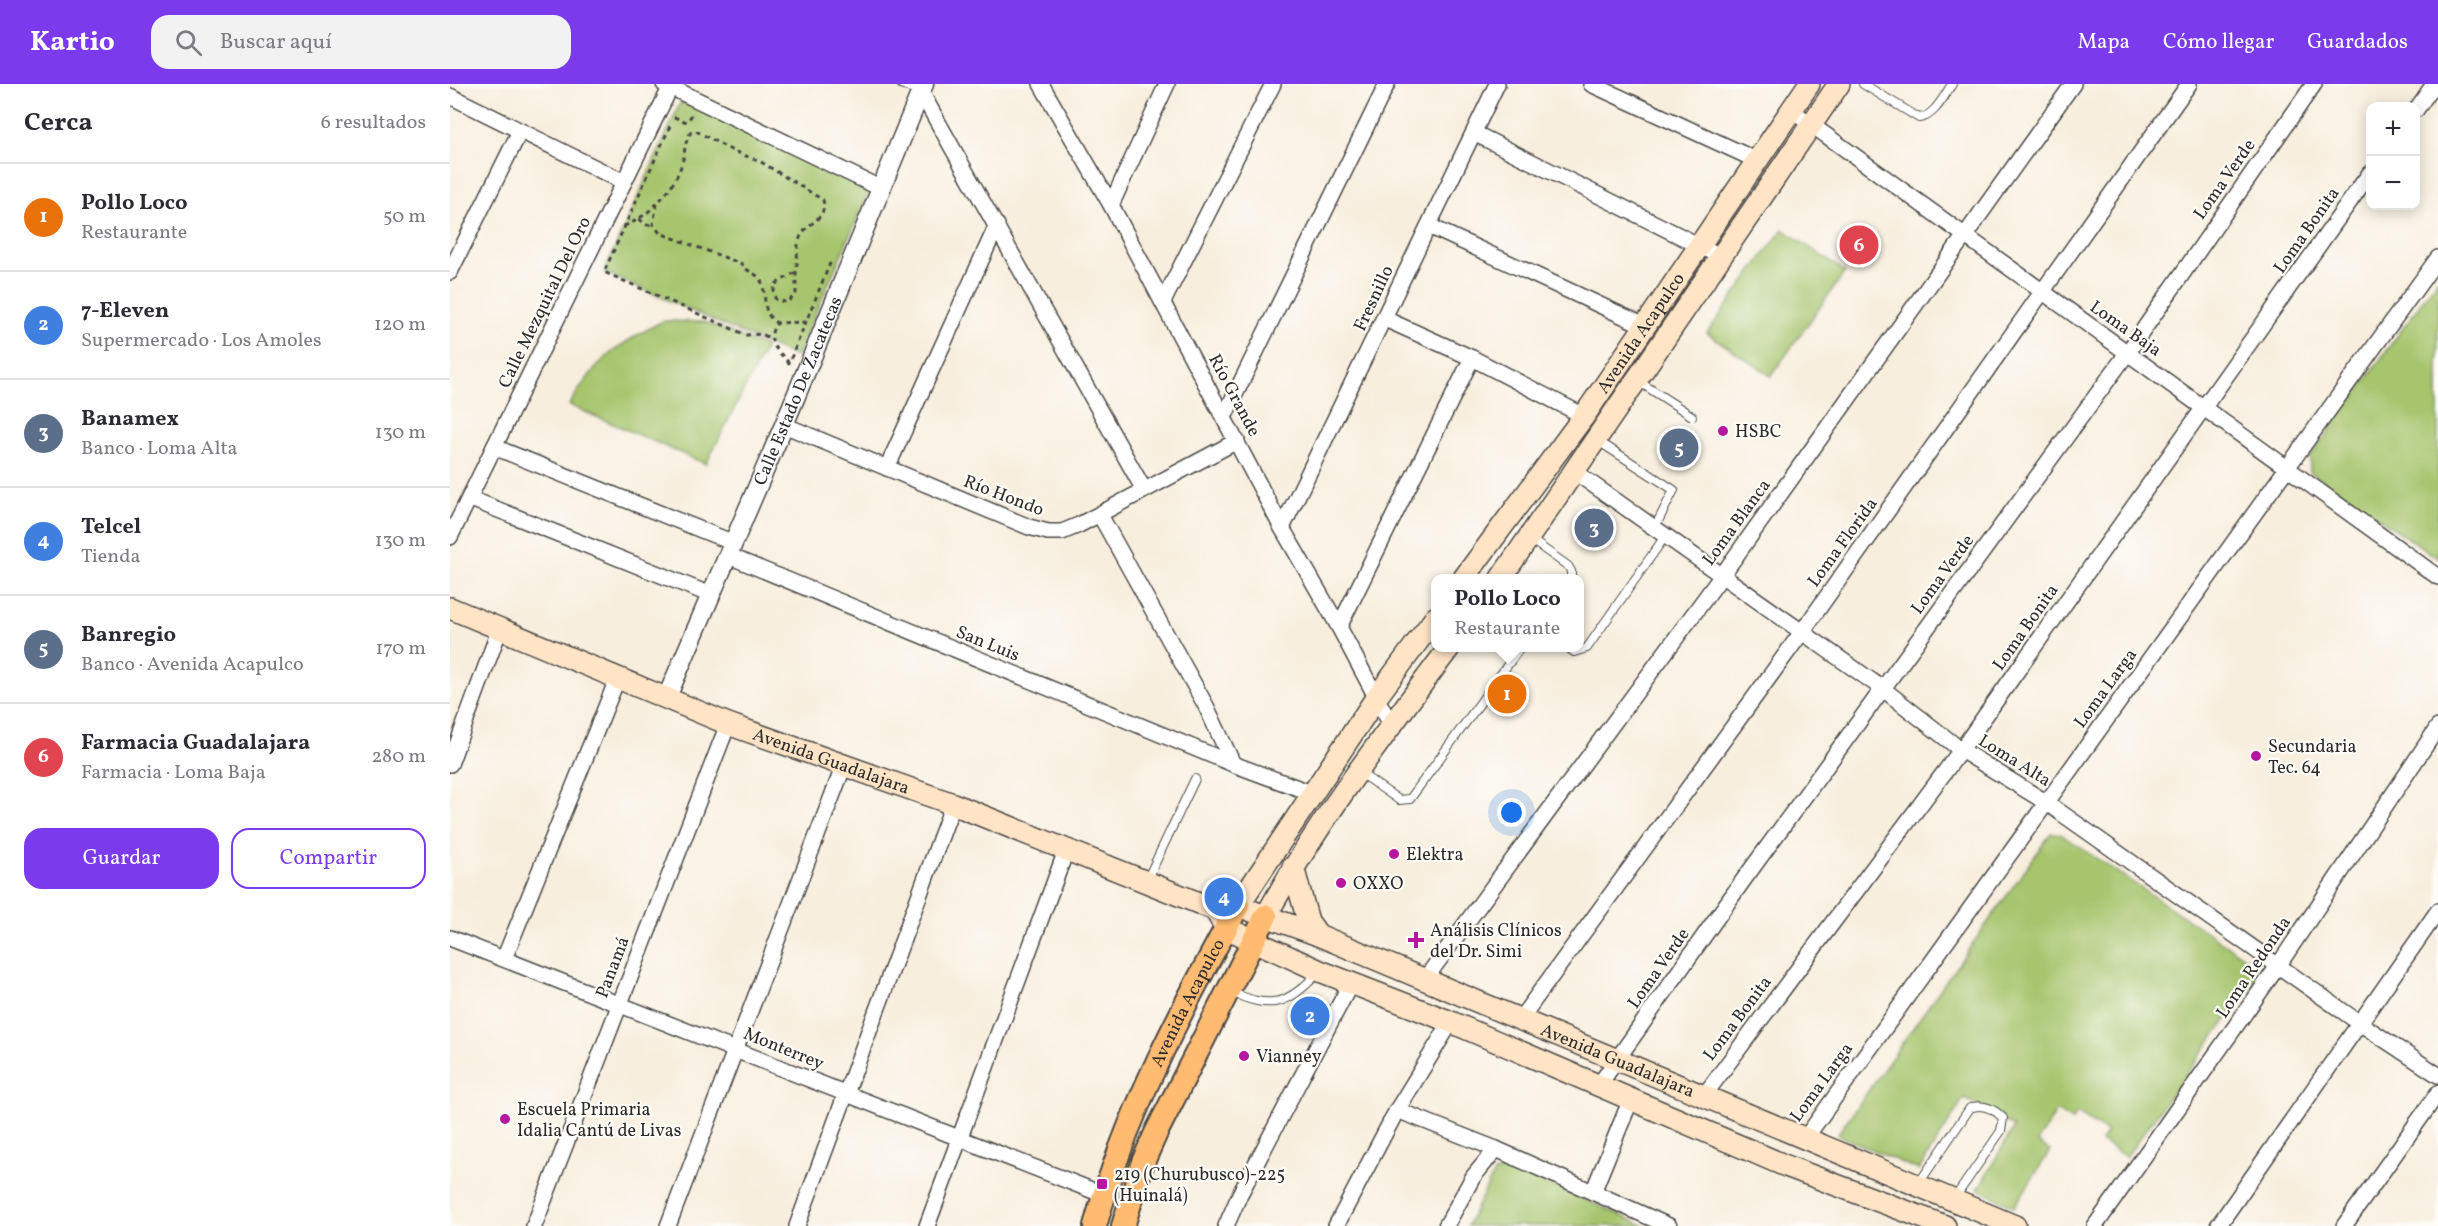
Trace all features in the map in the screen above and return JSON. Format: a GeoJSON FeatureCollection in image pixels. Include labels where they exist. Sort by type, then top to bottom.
{"type":"FeatureCollection","features":[{"type":"Feature","properties":{"kind":"main road","name":"Avenida Acapulco"},"geometry":{"type":"LineString","coordinates":[[1468,574],[1584,416],[1698,244],[1809,84]]}},
{"type":"Feature","properties":{"kind":"main road","name":"Avenida Acapulco"},"geometry":{"type":"LineString","coordinates":[[1505,574],[1810,124],[1830,87]]}},
{"type":"Feature","properties":{"kind":"main road","name":"Avenida Guadalajara"},"geometry":{"type":"LineString","coordinates":[[450,608],[728,724],[953,804],[1067,848],[1146,881],[1221,919],[1255,942],[1320,971],[1451,1022],[1909,1220],[1944,1226]]}},
{"type":"Feature","properties":{"kind":"main road","name":"Avenida Acapulco"},"geometry":{"type":"LineString","coordinates":[[1095,1226],[1104,1195],[1147,1086],[1221,919],[1238,906],[1376,698],[1431,623]]}},
{"type":"Feature","properties":{"kind":"main road","name":"Avenida Acapulco"},"geometry":{"type":"LineString","coordinates":[[1124,1226],[1143,1162],[1156,1133],[1293,867],[1357,771],[1446,652]]}},
{"type":"Feature","properties":{"kind":"main road"},"geometry":{"type":"LineString","coordinates":[[1293,867],[1308,921],[1318,935]]}},
{"type":"Feature","properties":{"kind":"main road","name":"Avenida Guadalajara"},"geometry":{"type":"LineString","coordinates":[[1238,906],[1318,935],[1521,1018],[1804,1140],[2015,1226]]}},
{"type":"Feature","properties":{"kind":"street"},"geometry":{"type":"LineString","coordinates":[[1111,205],[1167,84]]}},
{"type":"Feature","properties":{"kind":"street"},"geometry":{"type":"LineString","coordinates":[[1163,302],[1273,84]]}},
{"type":"Feature","properties":{"kind":"street"},"geometry":{"type":"LineString","coordinates":[[1224,417],[1387,84]]}},
{"type":"Feature","properties":{"kind":"street","name":"Fresnillo"},"geometry":{"type":"LineString","coordinates":[[1282,528],[1497,84]]}},
{"type":"Feature","properties":{"kind":"street"},"geometry":{"type":"LineString","coordinates":[[1591,84],[1756,160]]}},
{"type":"Feature","properties":{"kind":"street","name":"Loma Blanca"},"geometry":{"type":"LineString","coordinates":[[1425,979],[1723,574],[2073,84]]}},
{"type":"Feature","properties":{"kind":"street","name":"Loma Florida"},"geometry":{"type":"LineString","coordinates":[[1521,1018],[1802,632],[2043,294],[2189,84]]}},
{"type":"Feature","properties":{"kind":"street","name":"Loma Verde"},"geometry":{"type":"LineString","coordinates":[[1599,1085],[1883,688],[2128,352],[2314,84]]}},
{"type":"Feature","properties":{"kind":"street"},"geometry":{"type":"LineString","coordinates":[[2420,103],[2434,84],[2438,87]]}},
{"type":"Feature","properties":{"kind":"street"},"geometry":{"type":"LineString","coordinates":[[669,85],[882,189]]}},
{"type":"Feature","properties":{"kind":"street","name":"Calle Mezquital Del Oro"},"geometry":{"type":"LineString","coordinates":[[450,537],[471,498],[669,85]]}},
{"type":"Feature","properties":{"kind":"street","name":"Calle Estado De Zacatecas"},"geometry":{"type":"LineString","coordinates":[[667,697],[784,425],[922,88]]}},
{"type":"Feature","properties":{"kind":"street"},"geometry":{"type":"LineString","coordinates":[[922,88],[1144,490]]}},
{"type":"Feature","properties":{"kind":"street","name":"Río Grande"},"geometry":{"type":"LineString","coordinates":[[1049,88],[1282,528],[1339,627],[1391,725]]}},
{"type":"Feature","properties":{"kind":"street"},"geometry":{"type":"LineString","coordinates":[[450,96],[624,182]]}},
{"type":"Feature","properties":{"kind":"street","name":"Loma Baja"},"geometry":{"type":"LineString","coordinates":[[1791,110],[2438,577]]}},
{"type":"Feature","properties":{"kind":"street"},"geometry":{"type":"LineString","coordinates":[[450,272],[520,131]]}},
{"type":"Feature","properties":{"kind":"street"},"geometry":{"type":"LineString","coordinates":[[1474,133],[1720,256]]}},
{"type":"Feature","properties":{"kind":"street","name":"Loma Bonita"},"geometry":{"type":"LineString","coordinates":[[1702,1097],[1961,750],[2366,179]]}},
{"type":"Feature","properties":{"kind":"street"},"geometry":{"type":"LineString","coordinates":[[887,468],[997,225]]}},
{"type":"Feature","properties":{"kind":"street"},"geometry":{"type":"LineString","coordinates":[[1429,226],[1645,326]]}},
{"type":"Feature","properties":{"kind":"street","name":"Loma Larga"},"geometry":{"type":"LineString","coordinates":[[1804,1140],[2438,258]]}},
{"type":"Feature","properties":{"kind":"street"},"geometry":{"type":"LineString","coordinates":[[1385,319],[1472,358],[1584,416]]}},
{"type":"Feature","properties":{"kind":"street"},"geometry":{"type":"LineString","coordinates":[[1339,627],[1472,358]]}},
{"type":"Feature","properties":{"kind":"street","name":"Río Hondo"},"geometry":{"type":"LineString","coordinates":[[784,425],[1008,519],[1048,532],[1062,532],[1100,515],[1237,441]]}},
{"type":"Feature","properties":{"kind":"street","name":"San Luis"},"geometry":{"type":"LineString","coordinates":[[494,447],[1233,764],[1314,794]]}},
{"type":"Feature","properties":{"kind":"street","name":"Loma Alta"},"geometry":{"type":"LineString","coordinates":[[1575,472],[1883,688],[1961,750],[2047,803],[2361,1024],[2438,1075]]}},
{"type":"Feature","properties":{"kind":"street"},"geometry":{"type":"LineString","coordinates":[[471,498],[711,595]]}},
{"type":"Feature","properties":{"kind":"street"},"geometry":{"type":"LineString","coordinates":[[1100,515],[1206,706],[1233,764]]}},
{"type":"Feature","properties":{"kind":"street"},"geometry":{"type":"LineString","coordinates":[[450,765],[500,628]]}},
{"type":"Feature","properties":{"kind":"street"},"geometry":{"type":"LineString","coordinates":[[504,959],[618,677]]}},
{"type":"Feature","properties":{"kind":"street","name":"Panamá"},"geometry":{"type":"LineString","coordinates":[[534,1226],[728,724]]}},
{"type":"Feature","properties":{"kind":"street","name":"Loma Redonda"},"geometry":{"type":"LineString","coordinates":[[2095,1226],[2278,966],[2438,727]]}},
{"type":"Feature","properties":{"kind":"street"},"geometry":{"type":"LineString","coordinates":[[668,1226],[844,765]]}},
{"type":"Feature","properties":{"kind":"street"},"geometry":{"type":"LineString","coordinates":[[797,1226],[953,804]]}},
{"type":"Feature","properties":{"kind":"street"},"geometry":{"type":"LineString","coordinates":[[927,1226],[961,1140],[1067,848]]}},
{"type":"Feature","properties":{"kind":"street"},"geometry":{"type":"LineString","coordinates":[[2218,1226],[2438,911]]}},
{"type":"Feature","properties":{"kind":"street","name":"Monterrey"},"geometry":{"type":"LineString","coordinates":[[450,938],[1104,1195]]}},
{"type":"Feature","properties":{"kind":"street"},"geometry":{"type":"LineString","coordinates":[[1226,1226],[1272,1131],[1351,983]]}},
{"type":"Feature","properties":{"kind":"street"},"geometry":{"type":"LineString","coordinates":[[1336,1226],[1397,1110],[1451,1022]]}},
{"type":"Feature","properties":{"kind":"street"},"geometry":{"type":"LineString","coordinates":[[2344,1226],[2438,1094]]}},
{"type":"Feature","properties":{"kind":"street"},"geometry":{"type":"LineString","coordinates":[[1593,1192],[1631,1099]]}},
{"type":"Feature","properties":{"kind":"street"},"geometry":{"type":"LineString","coordinates":[[1397,1110],[1496,1149],[1669,1226]]}},
{"type":"Feature","properties":{"kind":"street"},"geometry":{"type":"LineString","coordinates":[[1446,1226],[1473,1177],[1496,1149]]}},
{"type":"Feature","properties":{"kind":"lane"},"geometry":{"type":"LineString","coordinates":[[901,84],[922,88]]}},
{"type":"Feature","properties":{"kind":"lane"},"geometry":{"type":"LineString","coordinates":[[1863,84],[1919,118],[1926,118],[1932,112],[1948,85]]}},
{"type":"Feature","properties":{"kind":"lane"},"geometry":{"type":"LineString","coordinates":[[1637,381],[1692,416]]}},
{"type":"Feature","properties":{"kind":"lane"},"geometry":{"type":"LineString","coordinates":[[1584,649],[1587,648],[1660,531],[1674,490],[1597,440]]}},
{"type":"Feature","properties":{"kind":"lane"},"geometry":{"type":"LineString","coordinates":[[1530,539],[1568,566],[1571,574]]}},
{"type":"Feature","properties":{"kind":"lane"},"geometry":{"type":"LineString","coordinates":[[1357,771],[1399,800],[1410,799],[1518,652]]}},
{"type":"Feature","properties":{"kind":"lane"},"geometry":{"type":"LineString","coordinates":[[1146,881],[1195,779]]}},
{"type":"Feature","properties":{"kind":"lane"},"geometry":{"type":"LineString","coordinates":[[1228,991],[1258,1003],[1279,1002],[1293,997],[1320,971]]}},
{"type":"Feature","properties":{"kind":"lane"},"geometry":{"type":"LineString","coordinates":[[1917,1187],[1970,1108],[1982,1106],[1997,1112],[2004,1124],[1953,1200]]}},
{"type":"Feature","properties":{"kind":"path"},"geometry":{"type":"LineString","coordinates":[[687,108],[694,112],[687,122]]}},
{"type":"Feature","properties":{"kind":"path"},"geometry":{"type":"LineString","coordinates":[[677,111],[604,272],[746,335],[761,334],[770,338],[789,363],[836,251]]}},
{"type":"Feature","properties":{"kind":"path"},"geometry":{"type":"LineString","coordinates":[[674,117],[687,122],[691,132]]}},
{"type":"Feature","properties":{"kind":"path"},"geometry":{"type":"LineString","coordinates":[[691,132],[696,131],[731,150],[762,162],[823,200],[825,208],[822,215],[803,232],[798,240],[796,293],[788,302],[777,301],[774,296],[774,285],[796,272]]}},
{"type":"Feature","properties":{"kind":"path"},"geometry":{"type":"LineString","coordinates":[[624,226],[639,219],[658,203],[675,178],[682,162],[683,144],[691,132]]}},
{"type":"Feature","properties":{"kind":"path"},"geometry":{"type":"LineString","coordinates":[[653,224],[658,203]]}},
{"type":"Feature","properties":{"kind":"path"},"geometry":{"type":"LineString","coordinates":[[639,219],[647,225],[653,224]]}},
{"type":"Feature","properties":{"kind":"path"},"geometry":{"type":"LineString","coordinates":[[653,224],[660,233],[742,264],[745,270],[756,274],[764,290],[765,307],[770,319],[777,323],[806,322]]}},
{"type":"Feature","properties":{"kind":"path"},"geometry":{"type":"LineString","coordinates":[[770,338],[777,323]]}},
{"type":"Feature","properties":{"kind":"green space"},"geometry":{"type":"Polygon","coordinates":[[[681,101],[870,190],[796,357],[604,272],[681,101]]]}},
{"type":"Feature","properties":{"kind":"green space"},"geometry":{"type":"Polygon","coordinates":[[[1783,229],[1845,272],[1771,376],[1707,333],[1783,229]]]}},
{"type":"Feature","properties":{"kind":"green space"},"geometry":{"type":"Polygon","coordinates":[[[2438,279],[2438,558],[2310,472],[2310,457],[2438,279]]]}},
{"type":"Feature","properties":{"kind":"green space"},"geometry":{"type":"Polygon","coordinates":[[[663,321],[705,322],[766,347],[706,464],[569,405],[589,376],[609,355],[632,338],[663,321]]]}},
{"type":"Feature","properties":{"kind":"green space"},"geometry":{"type":"Polygon","coordinates":[[[2051,833],[2060,834],[2253,963],[2258,976],[2126,1157],[2101,1141],[2107,1132],[2077,1113],[2072,1120],[2057,1111],[2037,1142],[2050,1151],[2014,1207],[1978,1189],[2014,1127],[1964,1098],[1919,1170],[1837,1135],[2051,833]]]}},
{"type":"Feature","properties":{"kind":"green space"},"geometry":{"type":"Polygon","coordinates":[[[1511,1167],[1645,1226],[1467,1226],[1494,1173],[1511,1167]]]}},
{"type":"Feature","properties":{"kind":"place","name":"Farmacia Guadalajara"},"geometry":{"type":"Point","coordinates":[1859,245]}},
{"type":"Feature","properties":{"kind":"place","name":"HSBC"},"geometry":{"type":"Point","coordinates":[1723,431]}},
{"type":"Feature","properties":{"kind":"place","name":"Banregio"},"geometry":{"type":"Point","coordinates":[1679,448]}},
{"type":"Feature","properties":{"kind":"place","name":"Banamex"},"geometry":{"type":"Point","coordinates":[1594,528]}},
{"type":"Feature","properties":{"kind":"place","name":"Pollo Loco"},"geometry":{"type":"Point","coordinates":[1507,694]}},
{"type":"Feature","properties":{"kind":"place","name":"Secundaria Tec. 64"},"geometry":{"type":"Point","coordinates":[2256,756]}},
{"type":"Feature","properties":{"kind":"place","name":"Elektra"},"geometry":{"type":"Point","coordinates":[1394,854]}},
{"type":"Feature","properties":{"kind":"place","name":"OXXO"},"geometry":{"type":"Point","coordinates":[1341,883]}},
{"type":"Feature","properties":{"kind":"place","name":"Telcel"},"geometry":{"type":"Point","coordinates":[1224,897]}},
{"type":"Feature","properties":{"kind":"place","name":"Análisis Clínicos del Dr. Simi"},"geometry":{"type":"Point","coordinates":[1416,940]}},
{"type":"Feature","properties":{"kind":"place","name":"7-Eleven"},"geometry":{"type":"Point","coordinates":[1310,1016]}},
{"type":"Feature","properties":{"kind":"place","name":"Vianney"},"geometry":{"type":"Point","coordinates":[1244,1056]}},
{"type":"Feature","properties":{"kind":"place","name":"Escuela Primaria Idalia Cantú de Livas"},"geometry":{"type":"Point","coordinates":[505,1119]}},
{"type":"Feature","properties":{"kind":"place","name":"219 (Churubusco)-225 (Huinalá)"},"geometry":{"type":"Point","coordinates":[1102,1184]}}]}
